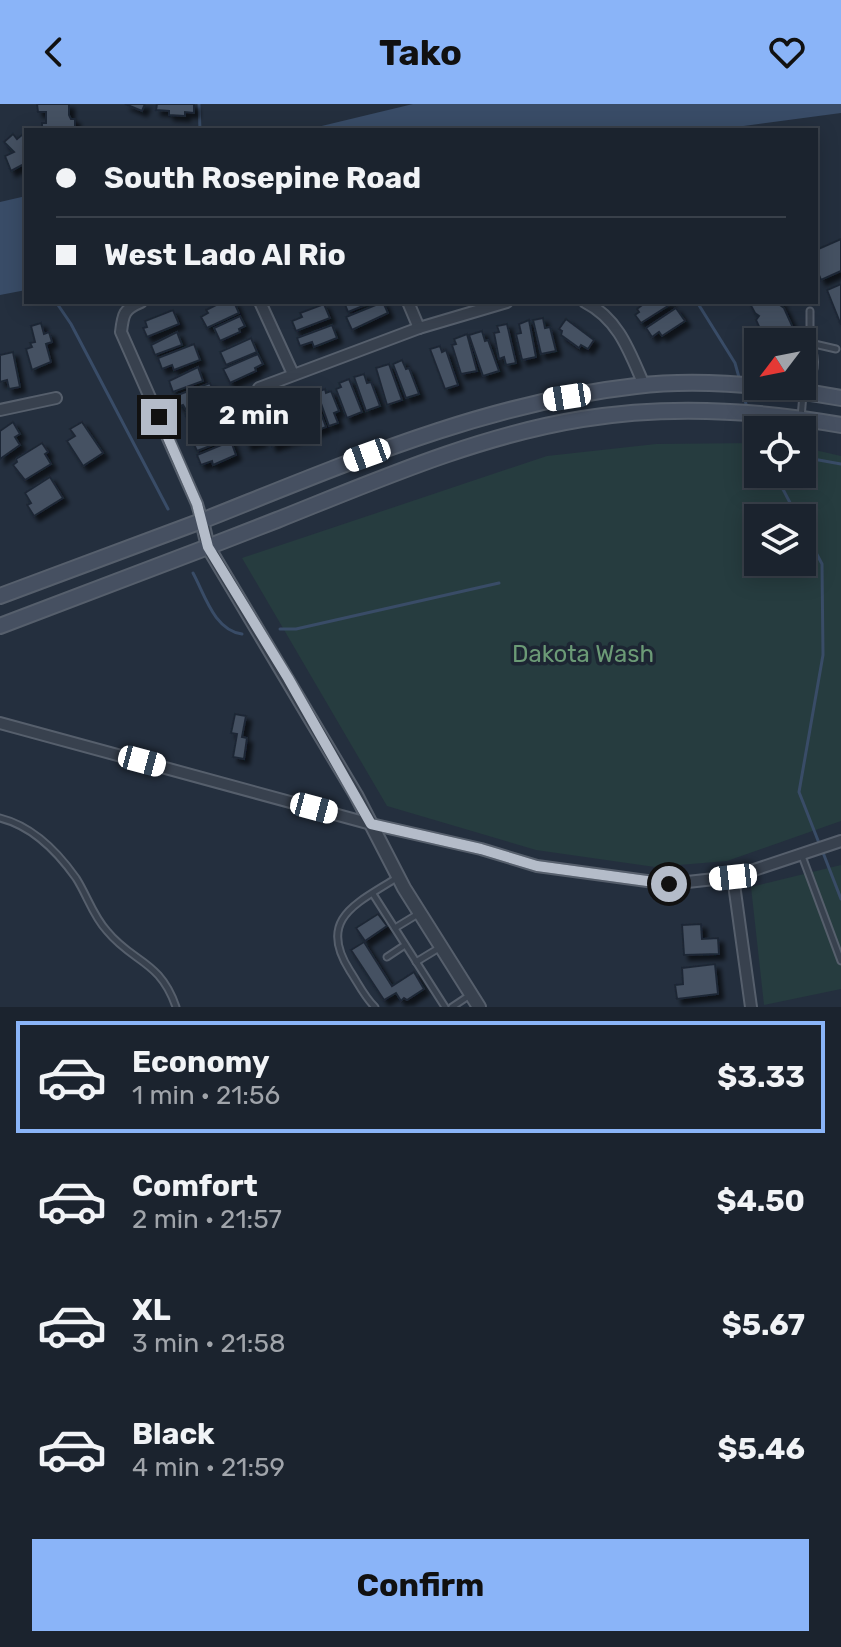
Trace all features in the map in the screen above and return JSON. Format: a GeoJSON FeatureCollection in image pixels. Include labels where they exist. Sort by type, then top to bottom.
{"type":"FeatureCollection","features":[{"type":"Feature","properties":{"kind":"main road"},"geometry":{"type":"LineString","coordinates":[[0,596],[447,426],[543,400],[644,385],[744,387]]}},
{"type":"Feature","properties":{"kind":"main road"},"geometry":{"type":"LineString","coordinates":[[816,392],[841,398]]}},
{"type":"Feature","properties":{"kind":"main road"},"geometry":{"type":"LineString","coordinates":[[0,626],[354,490],[545,426],[584,419],[726,411],[786,416]]}},
{"type":"Feature","properties":{"kind":"main road"},"geometry":{"type":"LineString","coordinates":[[490,414],[497,440]]}},
{"type":"Feature","properties":{"kind":"main road"},"geometry":{"type":"LineString","coordinates":[[816,421],[841,425]]}},
{"type":"Feature","properties":{"kind":"street"},"geometry":{"type":"LineString","coordinates":[[137,304],[123,314],[121,332],[202,521],[208,547],[288,678],[419,913],[479,1007]]}},
{"type":"Feature","properties":{"kind":"street"},"geometry":{"type":"LineString","coordinates":[[261,304],[293,374]]}},
{"type":"Feature","properties":{"kind":"street"},"geometry":{"type":"LineString","coordinates":[[409,304],[419,328]]}},
{"type":"Feature","properties":{"kind":"street"},"geometry":{"type":"LineString","coordinates":[[259,388],[419,328],[500,304]]}},
{"type":"Feature","properties":{"kind":"street"},"geometry":{"type":"LineString","coordinates":[[588,304],[623,335],[644,385]]}},
{"type":"Feature","properties":{"kind":"street"},"geometry":{"type":"LineString","coordinates":[[0,410],[56,398]]}},
{"type":"Feature","properties":{"kind":"street"},"geometry":{"type":"LineString","coordinates":[[0,723],[537,866],[669,884],[733,877],[841,841]]}},
{"type":"Feature","properties":{"kind":"street"},"geometry":{"type":"LineString","coordinates":[[733,877],[751,1007]]}},
{"type":"Feature","properties":{"kind":"lane"},"geometry":{"type":"LineString","coordinates":[[810,311],[810,328]]}},
{"type":"Feature","properties":{"kind":"lane"},"geometry":{"type":"LineString","coordinates":[[816,344],[834,349]]}},
{"type":"Feature","properties":{"kind":"lane"},"geometry":{"type":"LineString","coordinates":[[0,818],[21,823],[51,848],[75,877],[105,930],[155,970],[170,991],[176,1007]]}},
{"type":"Feature","properties":{"kind":"lane"},"geometry":{"type":"LineString","coordinates":[[801,855],[841,961]]}},
{"type":"Feature","properties":{"kind":"lane"},"geometry":{"type":"LineString","coordinates":[[375,1007],[341,957],[336,941],[338,925],[346,912],[398,877]]}},
{"type":"Feature","properties":{"kind":"lane"},"geometry":{"type":"LineString","coordinates":[[373,894],[445,1007]]}},
{"type":"Feature","properties":{"kind":"lane"},"geometry":{"type":"LineString","coordinates":[[395,928],[419,913]]}},
{"type":"Feature","properties":{"kind":"lane"},"geometry":{"type":"LineString","coordinates":[[387,957],[405,945]]}},
{"type":"Feature","properties":{"kind":"lane"},"geometry":{"type":"LineString","coordinates":[[416,962],[440,947]]}},
{"type":"Feature","properties":{"kind":"lane"},"geometry":{"type":"LineString","coordinates":[[452,1007],[470,995]]}},
{"type":"Feature","properties":{"kind":"green space","name":"Dakota Wash"},"geometry":{"type":"Polygon","coordinates":[[[744,443],[744,488],[816,488],[816,450],[841,456],[841,821],[727,861],[655,867],[536,850],[387,806],[242,558],[547,456],[656,444],[744,443]]]}},
{"type":"Feature","properties":{"kind":"green space"},"geometry":{"type":"Polygon","coordinates":[[[841,865],[841,989],[764,1005],[751,887],[841,865]]]}},
{"type":"Feature","properties":{"kind":"water"},"geometry":{"type":"Polygon","coordinates":[[[413,104],[841,104],[841,113],[729,128],[313,128],[413,104]]]}},
{"type":"Feature","properties":{"kind":"water"},"geometry":{"type":"Polygon","coordinates":[[[24,196],[24,290],[0,295],[0,202],[24,196]]]}},
{"type":"Feature","properties":{"kind":"building"},"geometry":{"type":"Polygon","coordinates":[[[37,104],[69,104],[69,115],[75,119],[75,128],[42,128],[42,123],[46,123],[46,112],[38,112],[37,104]]]}},
{"type":"Feature","properties":{"kind":"building"},"geometry":{"type":"Polygon","coordinates":[[[125,104],[145,104],[142,111],[125,104]]]}},
{"type":"Feature","properties":{"kind":"building"},"geometry":{"type":"Polygon","coordinates":[[[157,104],[194,104],[194,113],[169,115],[169,111],[156,110],[157,104]]]}},
{"type":"Feature","properties":{"kind":"building"},"geometry":{"type":"Polygon","coordinates":[[[13,134],[17,139],[24,135],[24,164],[11,171],[5,156],[14,152],[4,142],[13,134]]]}},
{"type":"Feature","properties":{"kind":"building"},"geometry":{"type":"Polygon","coordinates":[[[841,239],[841,271],[821,280],[818,249],[841,239]]]}},
{"type":"Feature","properties":{"kind":"building"},"geometry":{"type":"Polygon","coordinates":[[[841,284],[841,325],[827,290],[841,284]]]}},
{"type":"Feature","properties":{"kind":"building"},"geometry":{"type":"Polygon","coordinates":[[[218,304],[235,304],[239,313],[207,328],[201,317],[208,313],[206,310],[218,304]]]}},
{"type":"Feature","properties":{"kind":"building"},"geometry":{"type":"Polygon","coordinates":[[[324,304],[330,318],[296,331],[292,321],[302,317],[300,313],[324,304]]]}},
{"type":"Feature","properties":{"kind":"building"},"geometry":{"type":"Polygon","coordinates":[[[345,304],[368,304],[348,312],[345,304]]]}},
{"type":"Feature","properties":{"kind":"building"},"geometry":{"type":"Polygon","coordinates":[[[378,304],[384,304],[388,313],[352,330],[346,317],[378,304]]]}},
{"type":"Feature","properties":{"kind":"building"},"geometry":{"type":"Polygon","coordinates":[[[643,304],[671,304],[641,323],[635,315],[639,312],[637,309],[643,304]]]}},
{"type":"Feature","properties":{"kind":"building"},"geometry":{"type":"Polygon","coordinates":[[[750,304],[781,304],[793,328],[760,328],[756,320],[759,316],[750,304]]]}},
{"type":"Feature","properties":{"kind":"building"},"geometry":{"type":"Polygon","coordinates":[[[676,308],[685,321],[662,336],[659,332],[652,337],[646,328],[676,308]]]}},
{"type":"Feature","properties":{"kind":"building"},"geometry":{"type":"Polygon","coordinates":[[[173,310],[179,324],[147,337],[143,328],[147,327],[145,321],[173,310]]]}},
{"type":"Feature","properties":{"kind":"building"},"geometry":{"type":"Polygon","coordinates":[[[240,316],[245,326],[239,329],[240,332],[220,341],[214,328],[240,316]]]}},
{"type":"Feature","properties":{"kind":"building"},"geometry":{"type":"Polygon","coordinates":[[[543,318],[545,328],[550,327],[556,351],[541,354],[533,320],[543,318]]]}},
{"type":"Feature","properties":{"kind":"building"},"geometry":{"type":"Polygon","coordinates":[[[566,319],[594,340],[588,349],[581,345],[579,348],[561,335],[559,329],[566,319]]]}},
{"type":"Feature","properties":{"kind":"building"},"geometry":{"type":"Polygon","coordinates":[[[529,320],[536,357],[522,360],[516,334],[521,333],[519,324],[529,320]]]}},
{"type":"Feature","properties":{"kind":"building"},"geometry":{"type":"Polygon","coordinates":[[[41,323],[44,334],[49,332],[52,342],[46,344],[51,362],[32,370],[26,349],[35,342],[31,326],[41,323]]]}},
{"type":"Feature","properties":{"kind":"building"},"geometry":{"type":"Polygon","coordinates":[[[507,324],[516,363],[506,365],[504,357],[499,359],[494,333],[499,332],[497,326],[507,324]]]}},
{"type":"Feature","properties":{"kind":"building"},"geometry":{"type":"Polygon","coordinates":[[[332,325],[337,338],[314,347],[312,342],[300,346],[297,338],[332,325]]]}},
{"type":"Feature","properties":{"kind":"building"},"geometry":{"type":"Polygon","coordinates":[[[482,331],[499,371],[483,376],[469,335],[482,331]]]}},
{"type":"Feature","properties":{"kind":"building"},"geometry":{"type":"Polygon","coordinates":[[[177,332],[182,345],[155,355],[151,345],[177,332]]]}},
{"type":"Feature","properties":{"kind":"building"},"geometry":{"type":"Polygon","coordinates":[[[467,334],[477,371],[461,374],[452,345],[456,344],[454,339],[467,334]]]}},
{"type":"Feature","properties":{"kind":"building"},"geometry":{"type":"Polygon","coordinates":[[[251,338],[257,352],[226,365],[220,352],[251,338]]]}},
{"type":"Feature","properties":{"kind":"building"},"geometry":{"type":"Polygon","coordinates":[[[194,344],[200,360],[174,370],[172,365],[162,369],[158,358],[194,344]]]}},
{"type":"Feature","properties":{"kind":"building"},"geometry":{"type":"Polygon","coordinates":[[[440,346],[442,352],[446,350],[458,385],[445,389],[430,349],[440,346]]]}},
{"type":"Feature","properties":{"kind":"building"},"geometry":{"type":"Polygon","coordinates":[[[13,352],[20,387],[9,389],[7,380],[0,382],[0,355],[13,352]]]}},
{"type":"Feature","properties":{"kind":"building"},"geometry":{"type":"Polygon","coordinates":[[[258,354],[263,364],[255,368],[256,371],[230,383],[223,369],[258,354]]]}},
{"type":"Feature","properties":{"kind":"building"},"geometry":{"type":"Polygon","coordinates":[[[402,360],[406,369],[409,368],[419,394],[406,398],[393,364],[402,360]]]}},
{"type":"Feature","properties":{"kind":"building"},"geometry":{"type":"Polygon","coordinates":[[[389,364],[402,400],[387,405],[376,368],[389,364]]]}},
{"type":"Feature","properties":{"kind":"building"},"geometry":{"type":"Polygon","coordinates":[[[198,367],[203,381],[173,392],[169,381],[198,367]]]}},
{"type":"Feature","properties":{"kind":"building"},"geometry":{"type":"Polygon","coordinates":[[[364,374],[367,383],[371,382],[380,406],[366,411],[354,377],[364,374]]]}},
{"type":"Feature","properties":{"kind":"building"},"geometry":{"type":"Polygon","coordinates":[[[349,379],[362,412],[347,418],[336,389],[341,387],[339,383],[349,379]]]}},
{"type":"Feature","properties":{"kind":"building"},"geometry":{"type":"Polygon","coordinates":[[[210,383],[216,398],[186,410],[183,405],[180,406],[175,396],[210,383]]]}},
{"type":"Feature","properties":{"kind":"building"},"geometry":{"type":"Polygon","coordinates":[[[325,389],[326,393],[331,391],[339,411],[334,413],[338,423],[329,426],[317,392],[325,389]]]}},
{"type":"Feature","properties":{"kind":"building"},"geometry":{"type":"Polygon","coordinates":[[[313,392],[326,427],[311,433],[302,408],[306,406],[302,396],[313,392]]]}},
{"type":"Feature","properties":{"kind":"building"},"geometry":{"type":"Polygon","coordinates":[[[287,401],[303,435],[290,440],[276,406],[287,401]]]}},
{"type":"Feature","properties":{"kind":"building"},"geometry":{"type":"Polygon","coordinates":[[[214,403],[223,417],[197,427],[195,423],[190,426],[185,414],[214,403]]]}},
{"type":"Feature","properties":{"kind":"building"},"geometry":{"type":"Polygon","coordinates":[[[274,408],[287,441],[272,446],[261,412],[274,408]]]}},
{"type":"Feature","properties":{"kind":"building"},"geometry":{"type":"Polygon","coordinates":[[[246,409],[248,414],[252,412],[262,441],[247,445],[236,413],[246,409]]]}},
{"type":"Feature","properties":{"kind":"building"},"geometry":{"type":"Polygon","coordinates":[[[13,422],[20,434],[15,437],[20,445],[0,459],[0,431],[13,422]]]}},
{"type":"Feature","properties":{"kind":"building"},"geometry":{"type":"Polygon","coordinates":[[[82,422],[103,453],[83,466],[67,441],[75,436],[70,429],[82,422]]]}},
{"type":"Feature","properties":{"kind":"building"},"geometry":{"type":"Polygon","coordinates":[[[225,423],[231,438],[197,451],[192,440],[202,436],[200,433],[225,423]]]}},
{"type":"Feature","properties":{"kind":"building"},"geometry":{"type":"Polygon","coordinates":[[[231,441],[236,455],[213,465],[212,461],[201,465],[197,455],[231,441]]]}},
{"type":"Feature","properties":{"kind":"building"},"geometry":{"type":"Polygon","coordinates":[[[42,443],[51,464],[25,480],[13,465],[16,459],[42,443]]]}},
{"type":"Feature","properties":{"kind":"building"},"geometry":{"type":"Polygon","coordinates":[[[50,477],[63,498],[34,516],[27,505],[31,503],[25,493],[50,477]]]}},
{"type":"Feature","properties":{"kind":"building"},"geometry":{"type":"Polygon","coordinates":[[[235,714],[246,716],[242,737],[247,738],[244,759],[233,757],[237,734],[231,733],[235,714]]]}},
{"type":"Feature","properties":{"kind":"building"},"geometry":{"type":"Polygon","coordinates":[[[378,914],[387,926],[365,941],[356,928],[378,914]]]}},
{"type":"Feature","properties":{"kind":"building"},"geometry":{"type":"Polygon","coordinates":[[[701,924],[702,939],[718,938],[719,954],[684,955],[682,925],[701,924]]]}},
{"type":"Feature","properties":{"kind":"building"},"geometry":{"type":"Polygon","coordinates":[[[364,942],[392,986],[414,972],[424,989],[407,1000],[404,998],[401,1001],[396,993],[384,1000],[351,950],[364,942]]]}},
{"type":"Feature","properties":{"kind":"building"},"geometry":{"type":"Polygon","coordinates":[[[715,964],[718,994],[677,999],[675,985],[683,984],[682,968],[715,964]]]}},
{"type":"Feature","properties":{"kind":"waterway"},"geometry":{"type":"LineString","coordinates":[[199,104],[200,128]]}},
{"type":"Feature","properties":{"kind":"waterway"},"geometry":{"type":"LineString","coordinates":[[57,304],[71,324],[168,509]]}},
{"type":"Feature","properties":{"kind":"waterway","name":"Dakota Wash"},"geometry":{"type":"LineString","coordinates":[[698,304],[735,363],[740,381]]}},
{"type":"Feature","properties":{"kind":"waterway","name":"Dakota Wash"},"geometry":{"type":"LineString","coordinates":[[742,388],[747,408]]}},
{"type":"Feature","properties":{"kind":"waterway"},"geometry":{"type":"LineString","coordinates":[[816,460],[841,464]]}},
{"type":"Feature","properties":{"kind":"waterway","name":"Dakota Wash"},"geometry":{"type":"LineString","coordinates":[[782,488],[791,504]]}},
{"type":"Feature","properties":{"kind":"waterway","name":"Dakota Wash"},"geometry":{"type":"LineString","coordinates":[[816,553],[822,564],[823,655],[799,792],[819,843]]}},
{"type":"Feature","properties":{"kind":"waterway"},"geometry":{"type":"LineString","coordinates":[[193,573],[217,619],[232,631],[242,634]]}},
{"type":"Feature","properties":{"kind":"waterway"},"geometry":{"type":"LineString","coordinates":[[280,629],[296,629],[499,583]]}},
{"type":"Feature","properties":{"kind":"waterway","name":"Dakota Wash"},"geometry":{"type":"LineString","coordinates":[[822,850],[841,899]]}},
{"type":"Feature","properties":{"kind":"route"},"geometry":{"type":"LineString","coordinates":[[159,417],[197,504],[208,547],[288,678],[371,824],[481,849],[537,866],[669,884]]}}]}
